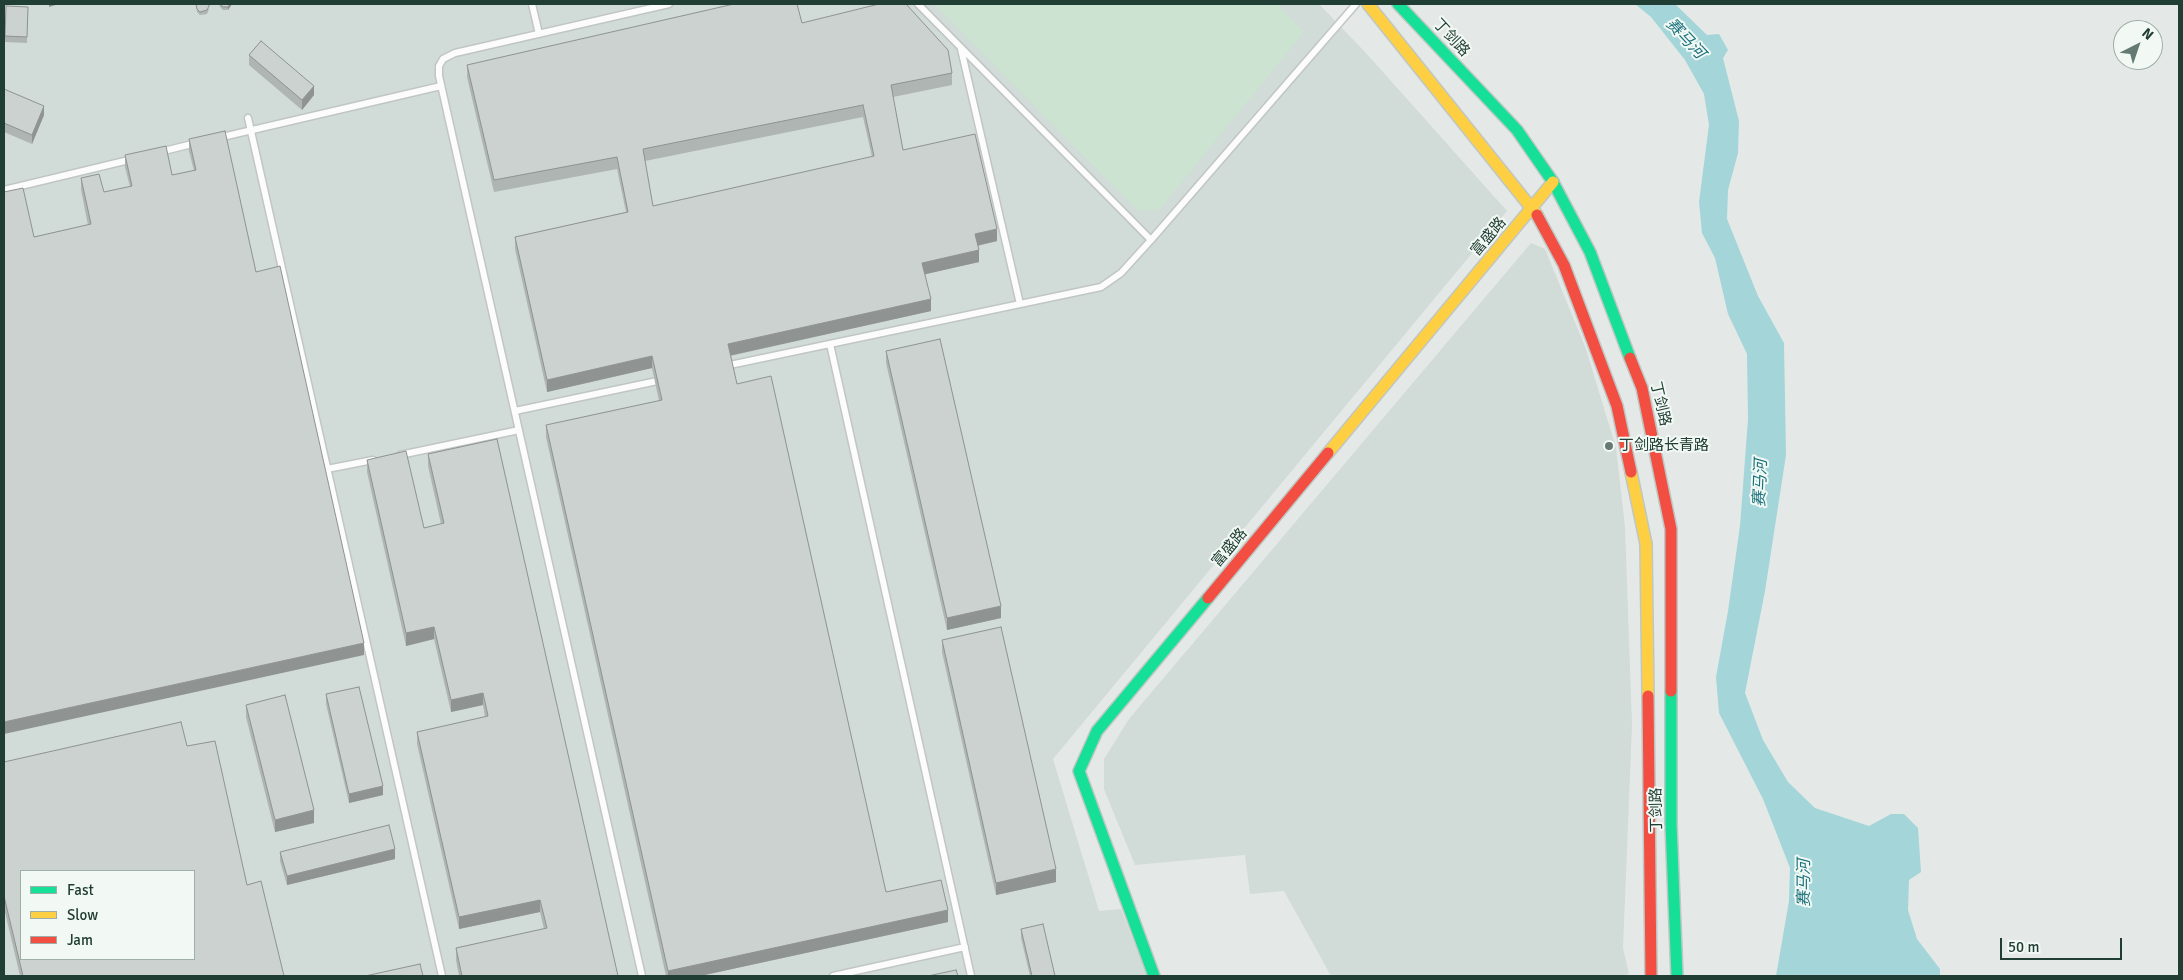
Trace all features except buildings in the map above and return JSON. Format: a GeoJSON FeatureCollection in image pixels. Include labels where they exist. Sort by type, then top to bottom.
{"type":"FeatureCollection","features":[{"type":"Feature","properties":{"kind":"main road","name":"丁剑路"},"geometry":{"type":"LineString","coordinates":[[1368,4],[1533,208],[1564,265],[1617,406],[1646,544],[1651,976]]}},
{"type":"Feature","properties":{"kind":"main road","name":"丁剑路"},"geometry":{"type":"LineString","coordinates":[[1398,4],[1517,130],[1553,182],[1590,252],[1642,388],[1671,529],[1671,824],[1677,976]]}},
{"type":"Feature","properties":{"kind":"main road","name":"富盛路"},"geometry":{"type":"LineString","coordinates":[[1154,976],[1079,771],[1097,731],[1553,182]]}},
{"type":"Feature","properties":{"kind":"lane"},"geometry":{"type":"LineString","coordinates":[[532,4],[539,34]]}},
{"type":"Feature","properties":{"kind":"lane"},"geometry":{"type":"LineString","coordinates":[[642,976],[441,86],[439,66],[443,59],[455,53],[669,4]]}},
{"type":"Feature","properties":{"kind":"lane"},"geometry":{"type":"LineString","coordinates":[[918,4],[1151,240]]}},
{"type":"Feature","properties":{"kind":"lane"},"geometry":{"type":"LineString","coordinates":[[717,368],[1101,287],[1121,273],[1151,240],[1356,4]]}},
{"type":"Feature","properties":{"kind":"lane"},"geometry":{"type":"LineString","coordinates":[[961,47],[1020,304]]}},
{"type":"Feature","properties":{"kind":"lane"},"geometry":{"type":"LineString","coordinates":[[213,140],[441,86]]}},
{"type":"Feature","properties":{"kind":"lane"},"geometry":{"type":"LineString","coordinates":[[248,118],[442,976]]}},
{"type":"Feature","properties":{"kind":"lane"},"geometry":{"type":"LineString","coordinates":[[156,153],[203,142]]}},
{"type":"Feature","properties":{"kind":"lane"},"geometry":{"type":"LineString","coordinates":[[4,190],[137,158]]}},
{"type":"Feature","properties":{"kind":"lane"},"geometry":{"type":"LineString","coordinates":[[830,344],[971,976]]}},
{"type":"Feature","properties":{"kind":"lane"},"geometry":{"type":"LineString","coordinates":[[514,411],[669,378]]}},
{"type":"Feature","properties":{"kind":"lane"},"geometry":{"type":"LineString","coordinates":[[394,456],[519,430]]}},
{"type":"Feature","properties":{"kind":"lane"},"geometry":{"type":"LineString","coordinates":[[327,469],[385,458]]}},
{"type":"Feature","properties":{"kind":"lane"},"geometry":{"type":"LineString","coordinates":[[833,976],[965,947]]}},
{"type":"Feature","properties":{"kind":"shaded area"},"geometry":{"type":"Polygon","coordinates":[[[4,4],[1319,4],[1366,53],[1507,211],[1053,759],[1099,911],[1121,909],[1147,976],[4,976],[4,4]]]}},
{"type":"Feature","properties":{"kind":"shaded area"},"geometry":{"type":"Polygon","coordinates":[[[1531,243],[1545,249],[1586,349],[1616,448],[1625,527],[1632,725],[1623,948],[1629,974],[1621,976],[1331,976],[1284,891],[1250,894],[1245,855],[1135,865],[1104,789],[1104,759],[1129,719],[1531,243]]]}},
{"type":"Feature","properties":{"kind":"green space"},"geometry":{"type":"Polygon","coordinates":[[[934,4],[1277,4],[1304,32],[1160,209],[1138,211],[934,4]]]}},
{"type":"Feature","properties":{"kind":"water","name":"赛马河"},"geometry":{"type":"Polygon","coordinates":[[[1635,4],[1675,4],[1707,35],[1719,34],[1728,50],[1723,58],[1739,121],[1738,153],[1728,190],[1727,219],[1758,296],[1784,343],[1786,455],[1765,591],[1745,693],[1763,740],[1788,782],[1815,808],[1869,826],[1891,814],[1904,814],[1918,828],[1921,872],[1909,880],[1908,910],[1917,939],[1940,969],[1940,976],[1776,976],[1789,901],[1790,868],[1763,799],[1719,713],[1716,677],[1740,526],[1748,419],[1747,354],[1728,314],[1715,258],[1702,233],[1699,202],[1709,125],[1704,94],[1685,60],[1651,17],[1635,4]]]}},
{"type":"Feature","properties":{"kind":"traffic: fast"},"geometry":{"type":"LineString","coordinates":[[1398,4],[1517,130],[1553,182],[1590,252],[1630,358]]}},
{"type":"Feature","properties":{"kind":"traffic: fast"},"geometry":{"type":"LineString","coordinates":[[1154,976],[1079,771],[1097,731],[1208,598]]}},
{"type":"Feature","properties":{"kind":"traffic: fast"},"geometry":{"type":"LineString","coordinates":[[1671,691],[1671,824],[1677,976]]}},
{"type":"Feature","properties":{"kind":"traffic: slow"},"geometry":{"type":"LineString","coordinates":[[1368,4],[1537,215]]}},
{"type":"Feature","properties":{"kind":"traffic: slow"},"geometry":{"type":"LineString","coordinates":[[1328,453],[1553,182]]}},
{"type":"Feature","properties":{"kind":"traffic: slow"},"geometry":{"type":"LineString","coordinates":[[1631,472],[1646,544],[1648,696]]}},
{"type":"Feature","properties":{"kind":"traffic: jam"},"geometry":{"type":"LineString","coordinates":[[1537,215],[1564,265],[1617,406],[1631,472]]}},
{"type":"Feature","properties":{"kind":"traffic: jam"},"geometry":{"type":"LineString","coordinates":[[1630,358],[1642,388],[1671,529],[1671,691]]}},
{"type":"Feature","properties":{"kind":"traffic: jam"},"geometry":{"type":"LineString","coordinates":[[1208,598],[1328,453]]}},
{"type":"Feature","properties":{"kind":"traffic: jam"},"geometry":{"type":"LineString","coordinates":[[1648,696],[1651,976]]}},
{"type":"Feature","properties":{"kind":"place","name":"丁剑路长青路"},"geometry":{"type":"Point","coordinates":[1609,446]}}]}
